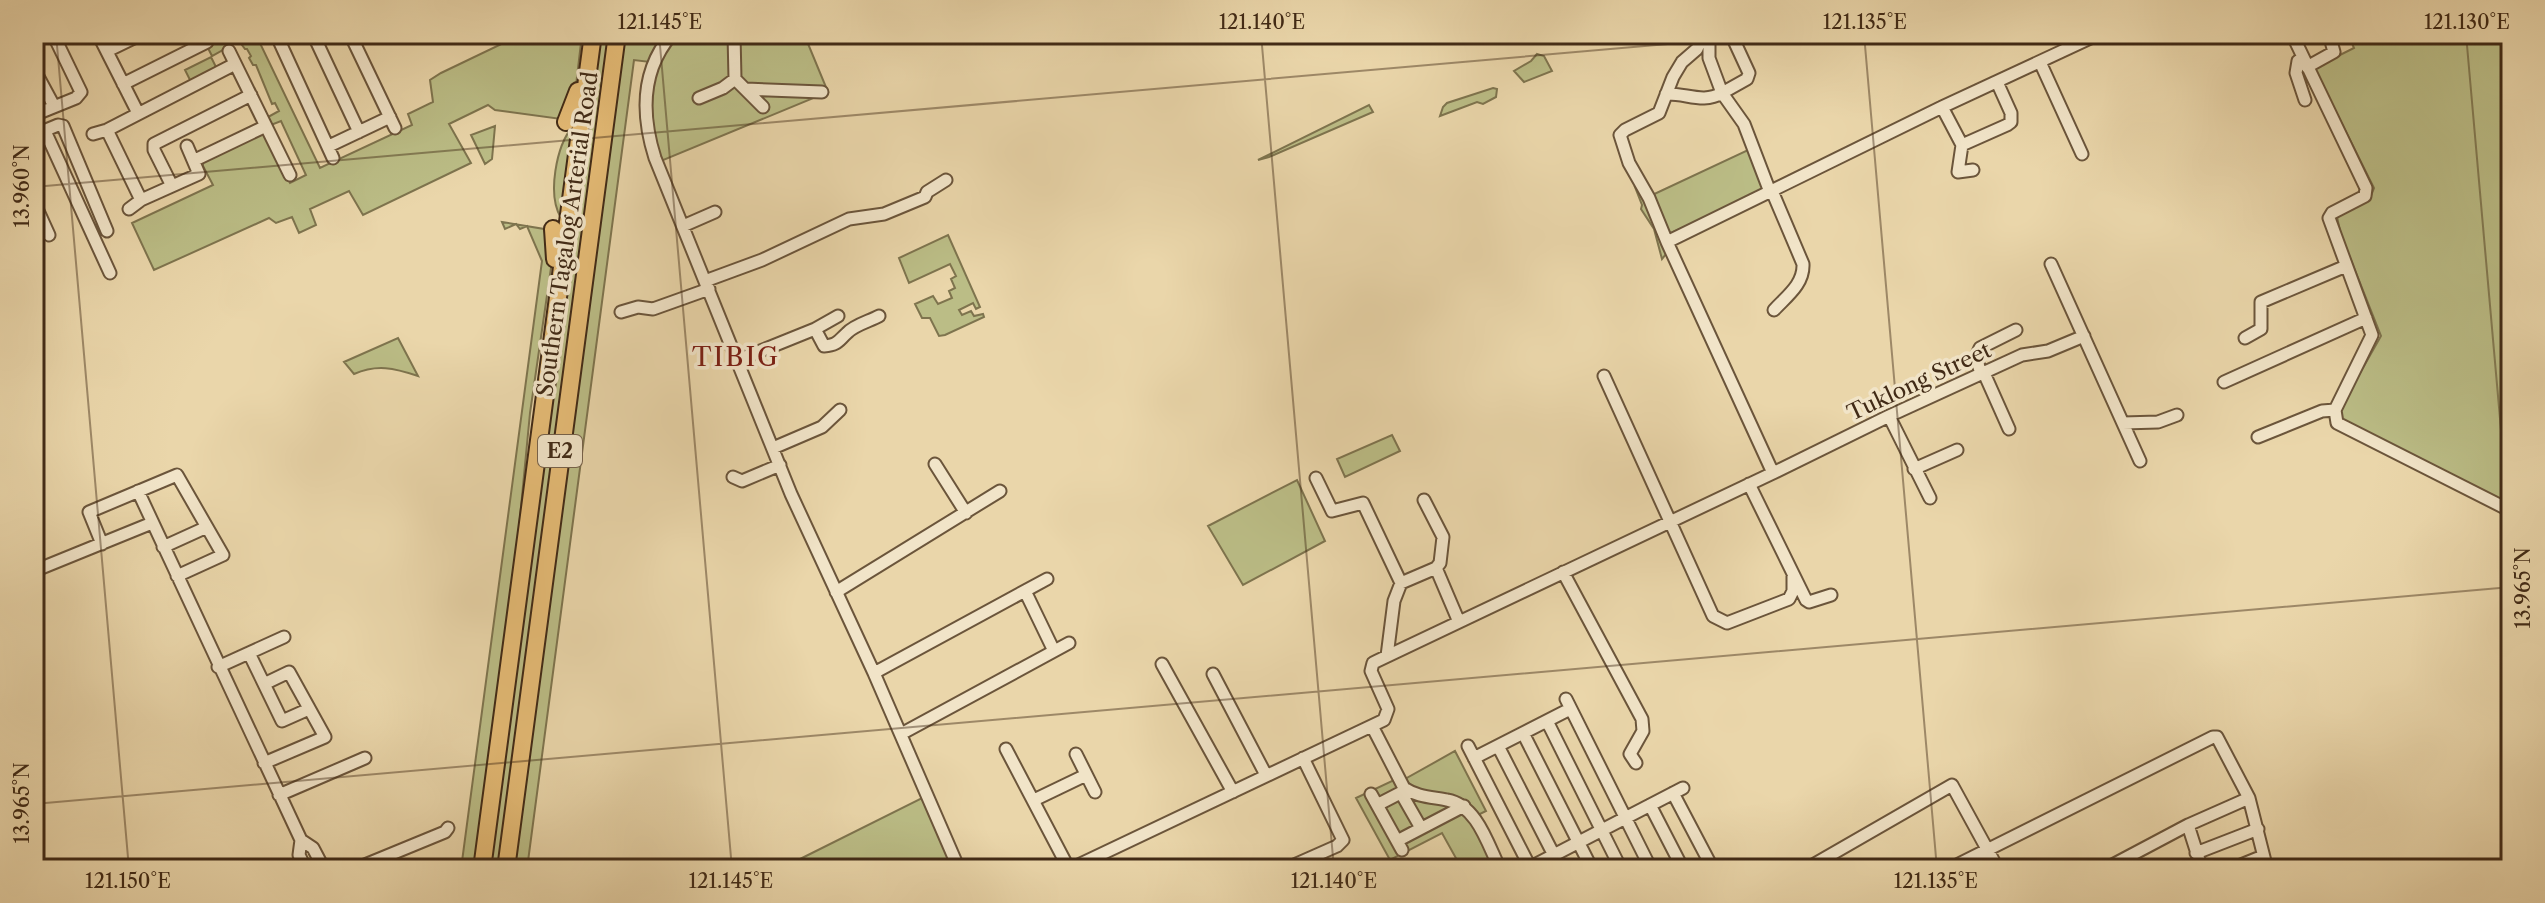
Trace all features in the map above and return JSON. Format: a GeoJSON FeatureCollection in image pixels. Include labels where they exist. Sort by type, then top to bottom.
{"type":"FeatureCollection","features":[{"type":"Feature","properties":{"kind":"highway"},"geometry":{"type":"LineString","coordinates":[[566,122],[578,93],[590,34]]}},
{"type":"Feature","properties":{"kind":"highway","name":"Southern Tagalog Arterial Road"},"geometry":{"type":"LineString","coordinates":[[482,869],[590,34]]}},
{"type":"Feature","properties":{"kind":"highway","name":"Southern Tagalog Arterial Road"},"geometry":{"type":"LineString","coordinates":[[506,869],[617,34]]}},
{"type":"Feature","properties":{"kind":"highway"},"geometry":{"type":"LineString","coordinates":[[531,494],[537,405],[554,282],[553,229]]}},
{"type":"Feature","properties":{"kind":"street"},"geometry":{"type":"LineString","coordinates":[[34,115],[76,98],[81,92],[53,34]]}},
{"type":"Feature","properties":{"kind":"street"},"geometry":{"type":"LineString","coordinates":[[98,34],[138,113]]}},
{"type":"Feature","properties":{"kind":"street"},"geometry":{"type":"LineString","coordinates":[[107,51],[142,34]]}},
{"type":"Feature","properties":{"kind":"street"},"geometry":{"type":"LineString","coordinates":[[123,84],[207,42],[210,34]]}},
{"type":"Feature","properties":{"kind":"street"},"geometry":{"type":"LineString","coordinates":[[276,34],[331,152],[359,132],[392,123],[350,34]]}},
{"type":"Feature","properties":{"kind":"street"},"geometry":{"type":"LineString","coordinates":[[313,34],[359,132]]}},
{"type":"Feature","properties":{"kind":"street"},"geometry":{"type":"LineString","coordinates":[[672,34],[652,65],[646,90],[645,113],[655,158],[780,465],[959,869]]}},
{"type":"Feature","properties":{"kind":"street"},"geometry":{"type":"LineString","coordinates":[[734,34],[735,79],[763,107]]}},
{"type":"Feature","properties":{"kind":"street"},"geometry":{"type":"LineString","coordinates":[[1773,473],[1649,198],[1629,163],[1620,135],[1657,116],[1682,62],[1697,49],[1702,37],[1709,34],[1709,58],[1722,93],[1744,124],[1803,264],[1804,274],[1800,283],[1774,310]]}},
{"type":"Feature","properties":{"kind":"street"},"geometry":{"type":"LineString","coordinates":[[1666,94],[1706,100],[1747,79],[1749,73],[1731,34]]}},
{"type":"Feature","properties":{"kind":"street"},"geometry":{"type":"LineString","coordinates":[[1667,242],[2099,34]]}},
{"type":"Feature","properties":{"kind":"street"},"geometry":{"type":"LineString","coordinates":[[2292,34],[2366,188],[2363,198],[2329,216],[2371,338],[2335,410],[2338,424],[2511,511]]}},
{"type":"Feature","properties":{"kind":"street"},"geometry":{"type":"LineString","coordinates":[[2305,100],[2296,68],[2298,61],[2305,62],[2334,52],[2329,34]]}},
{"type":"Feature","properties":{"kind":"street"},"geometry":{"type":"LineString","coordinates":[[229,51],[290,175]]}},
{"type":"Feature","properties":{"kind":"street"},"geometry":{"type":"LineString","coordinates":[[2040,62],[2082,154]]}},
{"type":"Feature","properties":{"kind":"street"},"geometry":{"type":"LineString","coordinates":[[93,134],[107,130],[235,64]]}},
{"type":"Feature","properties":{"kind":"street"},"geometry":{"type":"LineString","coordinates":[[36,76],[54,106]]}},
{"type":"Feature","properties":{"kind":"street"},"geometry":{"type":"LineString","coordinates":[[699,98],[735,79]]}},
{"type":"Feature","properties":{"kind":"street"},"geometry":{"type":"LineString","coordinates":[[1962,145],[2011,122],[2011,113],[1997,82]]}},
{"type":"Feature","properties":{"kind":"street"},"geometry":{"type":"LineString","coordinates":[[746,89],[822,92]]}},
{"type":"Feature","properties":{"kind":"street"},"geometry":{"type":"LineString","coordinates":[[172,186],[154,144],[251,95]]}},
{"type":"Feature","properties":{"kind":"street"},"geometry":{"type":"LineString","coordinates":[[1942,107],[1962,145],[1958,172],[1973,170]]}},
{"type":"Feature","properties":{"kind":"street"},"geometry":{"type":"LineString","coordinates":[[107,231],[63,126],[39,133],[110,273]]}},
{"type":"Feature","properties":{"kind":"street"},"geometry":{"type":"LineString","coordinates":[[195,160],[266,126]]}},
{"type":"Feature","properties":{"kind":"street"},"geometry":{"type":"LineString","coordinates":[[107,130],[141,200]]}},
{"type":"Feature","properties":{"kind":"street"},"geometry":{"type":"LineString","coordinates":[[129,209],[141,200],[199,174],[187,146]]}},
{"type":"Feature","properties":{"kind":"street"},"geometry":{"type":"LineString","coordinates":[[621,312],[644,307],[653,309],[849,219],[889,213],[925,197],[927,192],[946,180]]}},
{"type":"Feature","properties":{"kind":"street"},"geometry":{"type":"LineString","coordinates":[[34,202],[49,235]]}},
{"type":"Feature","properties":{"kind":"street"},"geometry":{"type":"LineString","coordinates":[[683,226],[715,212]]}},
{"type":"Feature","properties":{"kind":"street"},"geometry":{"type":"LineString","coordinates":[[2051,264],[2140,461]]}},
{"type":"Feature","properties":{"kind":"street"},"geometry":{"type":"LineString","coordinates":[[2245,338],[2261,329],[2261,302],[2346,266]]}},
{"type":"Feature","properties":{"kind":"street"},"geometry":{"type":"LineString","coordinates":[[738,360],[815,329],[838,316]]}},
{"type":"Feature","properties":{"kind":"street"},"geometry":{"type":"LineString","coordinates":[[815,329],[824,346],[828,347],[843,339],[847,332],[879,316]]}},
{"type":"Feature","properties":{"kind":"street"},"geometry":{"type":"LineString","coordinates":[[2224,382],[2366,318]]}},
{"type":"Feature","properties":{"kind":"street"},"geometry":{"type":"LineString","coordinates":[[2009,429],[1976,357],[1980,348],[2016,330]]}},
{"type":"Feature","properties":{"kind":"street","name":"Tuklong Street"},"geometry":{"type":"LineString","coordinates":[[1387,656],[1982,373],[2022,355],[2048,351],[2084,336]]}},
{"type":"Feature","properties":{"kind":"street"},"geometry":{"type":"LineString","coordinates":[[1604,376],[1713,616],[1727,623],[1736,621],[1789,599],[1793,591],[1793,576]]}},
{"type":"Feature","properties":{"kind":"street"},"geometry":{"type":"LineString","coordinates":[[773,448],[822,427],[840,410]]}},
{"type":"Feature","properties":{"kind":"street"},"geometry":{"type":"LineString","coordinates":[[2258,437],[2322,411],[2335,410]]}},
{"type":"Feature","properties":{"kind":"street"},"geometry":{"type":"LineString","coordinates":[[2123,423],[2158,422],[2177,415]]}},
{"type":"Feature","properties":{"kind":"street"},"geometry":{"type":"LineString","coordinates":[[1889,416],[1930,498]]}},
{"type":"Feature","properties":{"kind":"street"},"geometry":{"type":"LineString","coordinates":[[1914,469],[1957,450]]}},
{"type":"Feature","properties":{"kind":"street"},"geometry":{"type":"LineString","coordinates":[[935,464],[966,513]]}},
{"type":"Feature","properties":{"kind":"street"},"geometry":{"type":"LineString","coordinates":[[733,477],[742,481],[780,465]]}},
{"type":"Feature","properties":{"kind":"street"},"geometry":{"type":"LineString","coordinates":[[102,544],[89,512],[177,475],[223,555],[177,576]]}},
{"type":"Feature","properties":{"kind":"street"},"geometry":{"type":"LineString","coordinates":[[1316,478],[1332,511],[1363,503],[1401,583]]}},
{"type":"Feature","properties":{"kind":"street"},"geometry":{"type":"LineString","coordinates":[[1749,484],[1793,576],[1809,602],[1831,595]]}},
{"type":"Feature","properties":{"kind":"street"},"geometry":{"type":"LineString","coordinates":[[138,491],[301,840],[313,848],[324,869]]}},
{"type":"Feature","properties":{"kind":"street"},"geometry":{"type":"LineString","coordinates":[[836,592],[1000,491]]}},
{"type":"Feature","properties":{"kind":"street"},"geometry":{"type":"LineString","coordinates":[[1006,749],[1069,869],[1372,726],[1386,717],[1388,709],[1371,667],[1387,656],[1394,601],[1401,583],[1436,568],[1440,563],[1443,537],[1424,500]]}},
{"type":"Feature","properties":{"kind":"street"},"geometry":{"type":"LineString","coordinates":[[34,571],[152,523]]}},
{"type":"Feature","properties":{"kind":"street"},"geometry":{"type":"LineString","coordinates":[[163,547],[207,527]]}},
{"type":"Feature","properties":{"kind":"street"},"geometry":{"type":"LineString","coordinates":[[1436,568],[1459,622]]}},
{"type":"Feature","properties":{"kind":"street"},"geometry":{"type":"LineString","coordinates":[[1563,572],[1642,719],[1643,731],[1630,754],[1636,763]]}},
{"type":"Feature","properties":{"kind":"street"},"geometry":{"type":"LineString","coordinates":[[874,673],[1047,579]]}},
{"type":"Feature","properties":{"kind":"street"},"geometry":{"type":"LineString","coordinates":[[1025,591],[1054,651]]}},
{"type":"Feature","properties":{"kind":"street"},"geometry":{"type":"LineString","coordinates":[[218,667],[284,637]]}},
{"type":"Feature","properties":{"kind":"street"},"geometry":{"type":"LineString","coordinates":[[901,734],[1069,643]]}},
{"type":"Feature","properties":{"kind":"street"},"geometry":{"type":"LineString","coordinates":[[249,653],[282,721],[309,709]]}},
{"type":"Feature","properties":{"kind":"street"},"geometry":{"type":"LineString","coordinates":[[1162,664],[1233,792]]}},
{"type":"Feature","properties":{"kind":"street"},"geometry":{"type":"LineString","coordinates":[[264,684],[289,672],[325,737],[264,763]]}},
{"type":"Feature","properties":{"kind":"street"},"geometry":{"type":"LineString","coordinates":[[1213,674],[1266,775]]}},
{"type":"Feature","properties":{"kind":"street"},"geometry":{"type":"LineString","coordinates":[[1474,758],[1547,721],[1568,704],[1651,869]]}},
{"type":"Feature","properties":{"kind":"street"},"geometry":{"type":"LineString","coordinates":[[1547,721],[1621,869]]}},
{"type":"Feature","properties":{"kind":"street"},"geometry":{"type":"LineString","coordinates":[[1372,726],[1421,828]]}},
{"type":"Feature","properties":{"kind":"street"},"geometry":{"type":"LineString","coordinates":[[1523,733],[1592,869]]}},
{"type":"Feature","properties":{"kind":"street"},"geometry":{"type":"LineString","coordinates":[[1949,869],[2213,737],[2220,740],[2249,798],[2267,869]]}},
{"type":"Feature","properties":{"kind":"street"},"geometry":{"type":"LineString","coordinates":[[1468,746],[1529,868],[1678,790],[1713,869]]}},
{"type":"Feature","properties":{"kind":"street"},"geometry":{"type":"LineString","coordinates":[[1498,746],[1561,869]]}},
{"type":"Feature","properties":{"kind":"street"},"geometry":{"type":"LineString","coordinates":[[1076,754],[1095,792]]}},
{"type":"Feature","properties":{"kind":"street"},"geometry":{"type":"LineString","coordinates":[[279,795],[365,758]]}},
{"type":"Feature","properties":{"kind":"street"},"geometry":{"type":"LineString","coordinates":[[1285,869],[1337,846],[1343,840],[1303,758]]}},
{"type":"Feature","properties":{"kind":"street"},"geometry":{"type":"LineString","coordinates":[[1034,800],[1086,775]]}},
{"type":"Feature","properties":{"kind":"street"},"geometry":{"type":"LineString","coordinates":[[1806,869],[1952,785],[1998,869]]}},
{"type":"Feature","properties":{"kind":"street"},"geometry":{"type":"LineString","coordinates":[[1464,806],[1421,828],[1399,846],[1374,799],[1404,791],[1454,801],[1464,806],[1498,865],[1481,869]]}},
{"type":"Feature","properties":{"kind":"street"},"geometry":{"type":"LineString","coordinates":[[2105,869],[2188,825],[2249,798]]}},
{"type":"Feature","properties":{"kind":"street"},"geometry":{"type":"LineString","coordinates":[[1650,805],[1683,869]]}},
{"type":"Feature","properties":{"kind":"street"},"geometry":{"type":"LineString","coordinates":[[2188,825],[2202,869]]}},
{"type":"Feature","properties":{"kind":"street"},"geometry":{"type":"LineString","coordinates":[[355,869],[445,832],[448,828]]}},
{"type":"Feature","properties":{"kind":"street"},"geometry":{"type":"LineString","coordinates":[[2196,853],[2258,829]]}},
{"type":"Feature","properties":{"kind":"street"},"geometry":{"type":"LineString","coordinates":[[301,840],[299,855],[306,869]]}},
{"type":"Feature","properties":{"kind":"street"},"geometry":{"type":"LineString","coordinates":[[2231,869],[2263,856]]}},
{"type":"Feature","properties":{"kind":"green space"},"geometry":{"type":"Polygon","coordinates":[[[214,34],[263,34],[257,37],[320,168],[412,125],[408,114],[433,102],[430,80],[441,73],[522,34],[582,34],[575,94],[561,119],[495,110],[488,105],[449,124],[471,163],[363,215],[349,191],[310,209],[316,225],[299,233],[292,217],[276,223],[269,218],[154,270],[132,223],[213,185],[203,160],[264,133],[290,183],[306,175],[281,121],[271,125],[268,117],[279,111],[275,103],[272,104],[247,49],[239,41],[212,56],[207,46],[214,41],[214,34]]]}},
{"type":"Feature","properties":{"kind":"green space"},"geometry":{"type":"Polygon","coordinates":[[[596,34],[612,34],[501,869],[486,869],[596,34]]]}},
{"type":"Feature","properties":{"kind":"green space"},"geometry":{"type":"Polygon","coordinates":[[[621,34],[666,34],[650,62],[634,60],[527,869],[511,869],[621,34]]]}},
{"type":"Feature","properties":{"kind":"green space"},"geometry":{"type":"Polygon","coordinates":[[[677,34],[804,34],[828,92],[661,161],[653,126],[652,95],[659,65],[677,34]]]}},
{"type":"Feature","properties":{"kind":"green space"},"geometry":{"type":"Polygon","coordinates":[[[2348,34],[2511,34],[2511,506],[2344,425],[2338,412],[2381,336],[2341,235],[2337,217],[2370,198],[2374,188],[2314,68],[2354,48],[2348,34]]]}},
{"type":"Feature","properties":{"kind":"green space"},"geometry":{"type":"Polygon","coordinates":[[[1537,54],[1544,56],[1552,71],[1524,82],[1514,71],[1537,54]]]}},
{"type":"Feature","properties":{"kind":"green space"},"geometry":{"type":"Polygon","coordinates":[[[211,57],[217,69],[191,82],[185,70],[211,57]]]}},
{"type":"Feature","properties":{"kind":"green space"},"geometry":{"type":"Polygon","coordinates":[[[1497,89],[1496,97],[1483,104],[1477,102],[1440,116],[1447,103],[1497,89]]]}},
{"type":"Feature","properties":{"kind":"green space"},"geometry":{"type":"Polygon","coordinates":[[[1369,105],[1373,112],[1258,160],[1369,105]]]}},
{"type":"Feature","properties":{"kind":"green space"},"geometry":{"type":"Polygon","coordinates":[[[495,126],[492,159],[485,164],[471,135],[495,126]]]}},
{"type":"Feature","properties":{"kind":"green space"},"geometry":{"type":"Polygon","coordinates":[[[573,126],[561,218],[555,197],[555,171],[562,146],[573,126]]]}},
{"type":"Feature","properties":{"kind":"green space"},"geometry":{"type":"Polygon","coordinates":[[[1748,150],[1766,189],[1669,234],[1650,196],[1748,150]]]}},
{"type":"Feature","properties":{"kind":"green space"},"geometry":{"type":"Polygon","coordinates":[[[1635,187],[1638,187],[1660,232],[1666,254],[1662,259],[1654,229],[1641,209],[1635,187]]]}},
{"type":"Feature","properties":{"kind":"green space"},"geometry":{"type":"Polygon","coordinates":[[[502,222],[515,224],[505,229],[502,222]]]}},
{"type":"Feature","properties":{"kind":"green space"},"geometry":{"type":"Polygon","coordinates":[[[527,226],[544,229],[552,261],[530,413],[514,580],[476,869],[461,869],[542,261],[527,226]]]}},
{"type":"Feature","properties":{"kind":"green space"},"geometry":{"type":"Polygon","coordinates":[[[948,235],[980,307],[976,309],[973,303],[959,310],[962,315],[971,311],[974,316],[983,314],[984,317],[939,336],[930,318],[922,318],[915,304],[933,296],[938,304],[952,298],[949,291],[955,288],[951,279],[956,276],[950,264],[909,283],[899,258],[948,235]]]}},
{"type":"Feature","properties":{"kind":"green space"},"geometry":{"type":"Polygon","coordinates":[[[398,338],[418,376],[386,368],[354,374],[344,362],[398,338]]]}},
{"type":"Feature","properties":{"kind":"green space"},"geometry":{"type":"Polygon","coordinates":[[[1392,435],[1400,451],[1345,477],[1337,459],[1392,435]]]}},
{"type":"Feature","properties":{"kind":"green space"},"geometry":{"type":"Polygon","coordinates":[[[1297,480],[1325,541],[1243,585],[1208,526],[1297,480]]]}},
{"type":"Feature","properties":{"kind":"green space"},"geometry":{"type":"Polygon","coordinates":[[[1455,751],[1486,811],[1476,816],[1414,789],[1405,779],[1455,751]]]}},
{"type":"Feature","properties":{"kind":"green space"},"geometry":{"type":"Polygon","coordinates":[[[1394,780],[1467,813],[1490,858],[1478,867],[1462,869],[1442,833],[1390,860],[1356,798],[1394,780]]]}},
{"type":"Feature","properties":{"kind":"green space"},"geometry":{"type":"Polygon","coordinates":[[[924,797],[957,869],[780,869],[924,797]]]}},
{"type":"Feature","properties":{"kind":"district","name":"TIBIG"},"geometry":{"type":"Point","coordinates":[736,357]}}]}
